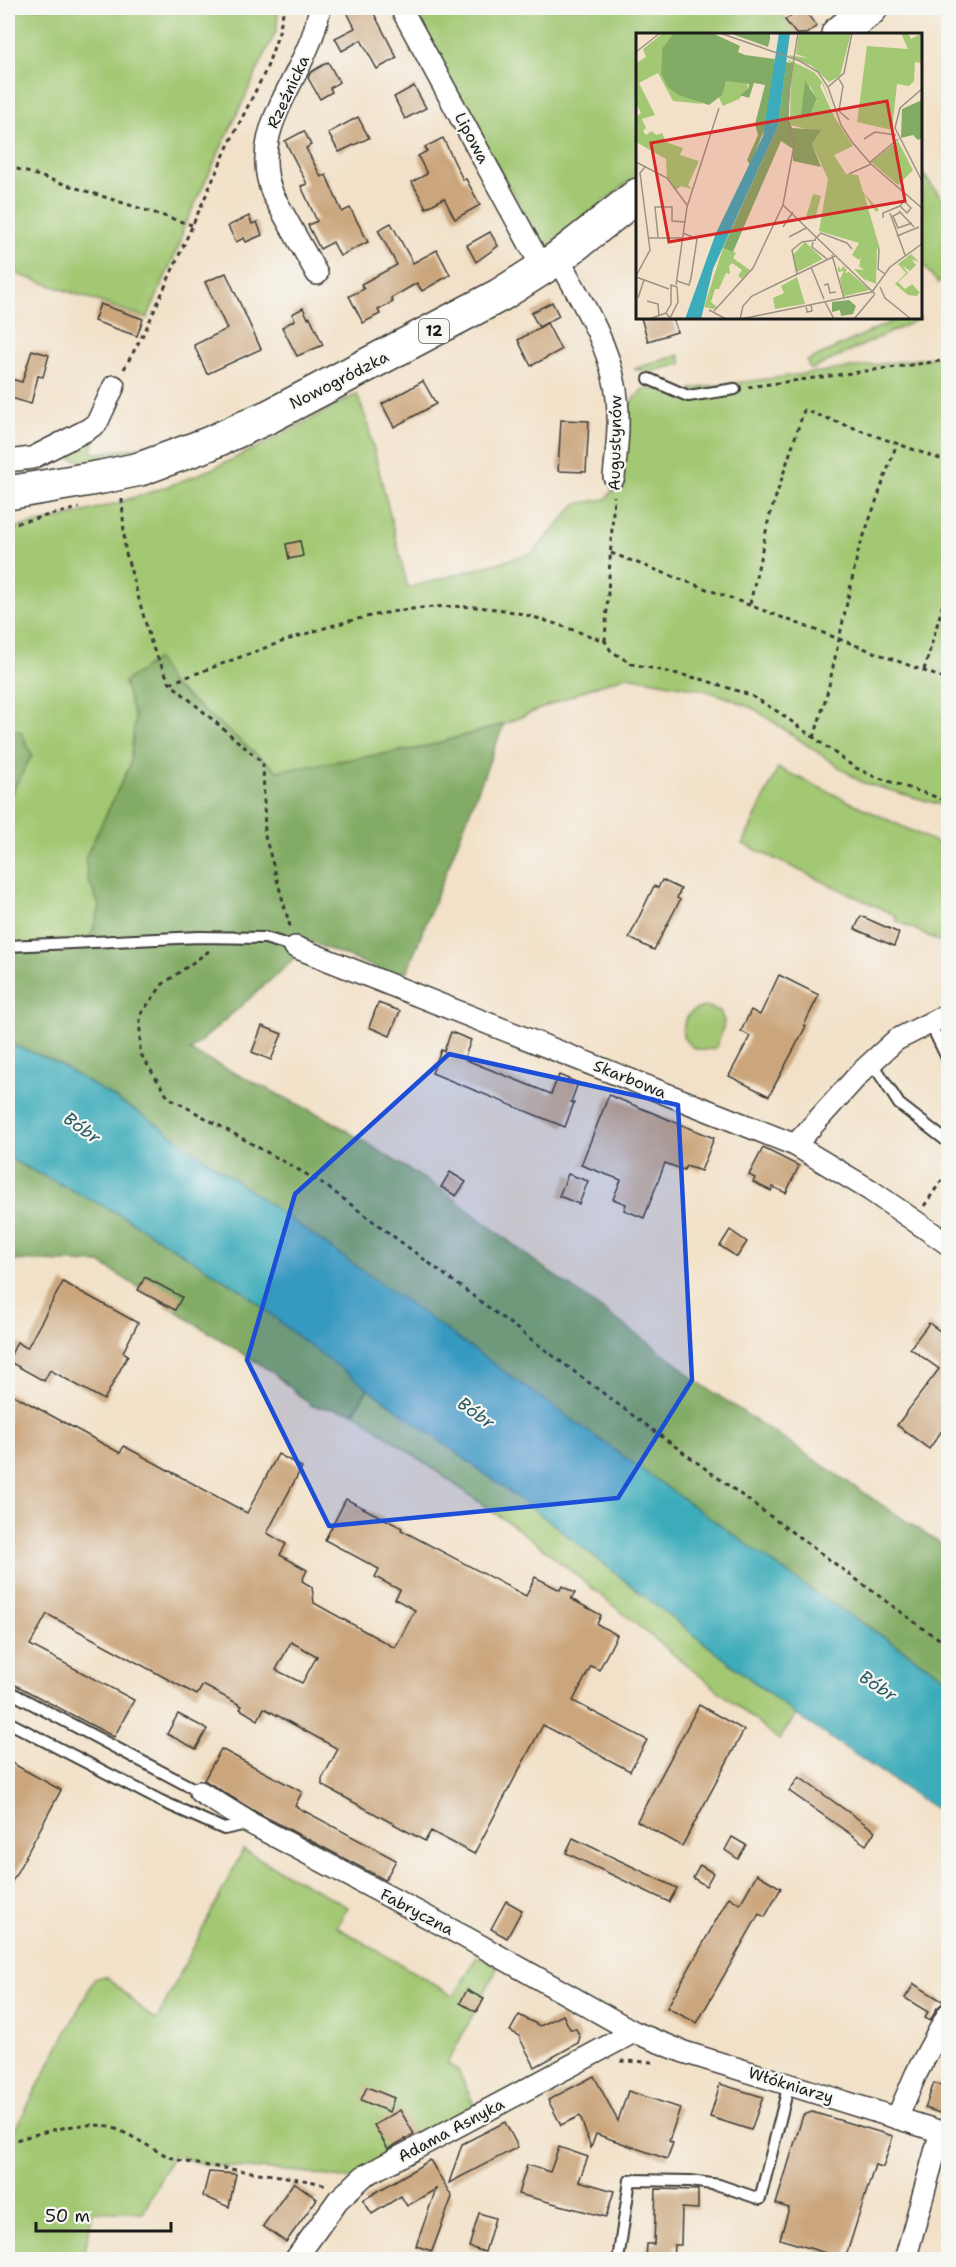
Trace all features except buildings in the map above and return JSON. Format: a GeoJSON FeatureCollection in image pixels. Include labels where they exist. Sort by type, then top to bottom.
{"type":"FeatureCollection","features":[{"type":"Feature","properties":{"kind":"main road"},"geometry":{"type":"LineString","coordinates":[[839,33],[871,8]]}},
{"type":"Feature","properties":{"kind":"main road","name":"Nowogródzka"},"geometry":{"type":"LineString","coordinates":[[8,494],[140,469],[208,444],[291,405],[500,296],[550,263],[636,197]]}},
{"type":"Feature","properties":{"kind":"street","name":"Rzeźnicka"},"geometry":{"type":"LineString","coordinates":[[317,273],[273,195],[268,183],[264,158],[268,133],[309,46],[320,8]]}},
{"type":"Feature","properties":{"kind":"street","name":"Lipowa"},"geometry":{"type":"LineString","coordinates":[[402,8],[550,263]]}},
{"type":"Feature","properties":{"kind":"street","name":"Augustynów"},"geometry":{"type":"LineString","coordinates":[[550,263],[591,316],[610,364],[616,386],[618,410],[615,477]]}},
{"type":"Feature","properties":{"kind":"street"},"geometry":{"type":"LineString","coordinates":[[8,460],[32,458],[87,430],[97,423],[114,386]]}},
{"type":"Feature","properties":{"kind":"street","name":"Skarbowa"},"geometry":{"type":"LineString","coordinates":[[295,947],[795,1145],[870,1190],[948,1244]]}},
{"type":"Feature","properties":{"kind":"street"},"geometry":{"type":"LineString","coordinates":[[795,1145],[872,1062],[896,1040],[939,1019]]}},
{"type":"Feature","properties":{"kind":"street","name":"Fabryczna"},"geometry":{"type":"LineString","coordinates":[[200,1791],[250,1823],[465,1937],[634,2032]]}},
{"type":"Feature","properties":{"kind":"street"},"geometry":{"type":"LineString","coordinates":[[897,2118],[916,2074],[948,2014]]}},
{"type":"Feature","properties":{"kind":"street","name":"Włókniarzy"},"geometry":{"type":"LineString","coordinates":[[634,2032],[684,2052],[945,2133]]}},
{"type":"Feature","properties":{"kind":"street","name":"Adama Asnyka"},"geometry":{"type":"LineString","coordinates":[[295,2259],[346,2190],[374,2170],[634,2032]]}},
{"type":"Feature","properties":{"kind":"street"},"geometry":{"type":"LineString","coordinates":[[906,2259],[945,2133]]}},
{"type":"Feature","properties":{"kind":"lane"},"geometry":{"type":"LineString","coordinates":[[649,379],[688,396],[735,389]]}},
{"type":"Feature","properties":{"kind":"lane"},"geometry":{"type":"LineString","coordinates":[[8,946],[265,938],[295,947]]}},
{"type":"Feature","properties":{"kind":"lane"},"geometry":{"type":"LineString","coordinates":[[939,1019],[948,1060]]}},
{"type":"Feature","properties":{"kind":"lane"},"geometry":{"type":"LineString","coordinates":[[872,1062],[899,1104],[948,1142]]}},
{"type":"Feature","properties":{"kind":"lane"},"geometry":{"type":"LineString","coordinates":[[8,1691],[200,1791]]}},
{"type":"Feature","properties":{"kind":"lane"},"geometry":{"type":"LineString","coordinates":[[8,1722],[161,1801],[224,1829],[250,1823]]}},
{"type":"Feature","properties":{"kind":"lane"},"geometry":{"type":"LineString","coordinates":[[618,2259],[630,2180],[690,2181],[719,2185],[760,2199],[789,2084]]}},
{"type":"Feature","properties":{"kind":"path"},"geometry":{"type":"LineString","coordinates":[[114,386],[146,329],[228,146],[267,70],[284,8]]}},
{"type":"Feature","properties":{"kind":"path"},"geometry":{"type":"LineString","coordinates":[[8,166],[192,225]]}},
{"type":"Feature","properties":{"kind":"path"},"geometry":{"type":"LineString","coordinates":[[735,389],[948,360]]}},
{"type":"Feature","properties":{"kind":"path"},"geometry":{"type":"LineString","coordinates":[[750,604],[769,518],[804,410],[948,462]]}},
{"type":"Feature","properties":{"kind":"path"},"geometry":{"type":"LineString","coordinates":[[814,739],[828,690],[858,552],[897,443]]}},
{"type":"Feature","properties":{"kind":"path","name":"Augustynów"},"geometry":{"type":"LineString","coordinates":[[605,641],[615,477]]}},
{"type":"Feature","properties":{"kind":"path"},"geometry":{"type":"LineString","coordinates":[[122,497],[125,550],[152,646],[170,683],[263,764],[265,836],[295,947]]}},
{"type":"Feature","properties":{"kind":"path"},"geometry":{"type":"LineString","coordinates":[[611,553],[948,680]]}},
{"type":"Feature","properties":{"kind":"path"},"geometry":{"type":"LineString","coordinates":[[924,670],[948,587]]}},
{"type":"Feature","properties":{"kind":"path"},"geometry":{"type":"LineString","coordinates":[[170,683],[364,616],[405,608],[495,609],[545,621],[605,641],[611,651],[632,664],[701,679],[750,695],[780,713],[854,767],[873,776],[948,801]]}},
{"type":"Feature","properties":{"kind":"path"},"geometry":{"type":"LineString","coordinates":[[227,938],[163,984],[140,1015],[140,1053],[168,1097],[322,1183],[631,1414],[928,1632],[948,1644]]}},
{"type":"Feature","properties":{"kind":"path"},"geometry":{"type":"LineString","coordinates":[[922,1210],[948,1171]]}},
{"type":"Feature","properties":{"kind":"path"},"geometry":{"type":"LineString","coordinates":[[8,2142],[65,2128],[87,2125],[106,2126],[171,2158],[302,2179],[346,2190]]}},
{"type":"Feature","properties":{"kind":"highlighted area"},"geometry":{"type":"Polygon","coordinates":[[[449,1054],[678,1105],[692,1380],[618,1498],[329,1526],[247,1360],[295,1194],[449,1054]]]}},
{"type":"Feature","properties":{"kind":"green space"},"geometry":{"type":"Polygon","coordinates":[[[8,8],[278,8],[277,29],[183,229],[181,241],[147,318],[8,271],[8,8]]]}},
{"type":"Feature","properties":{"kind":"green space"},"geometry":{"type":"Polygon","coordinates":[[[408,8],[777,8],[796,33],[636,33],[636,176],[549,246],[543,247],[408,8]]]}},
{"type":"Feature","properties":{"kind":"green space"},"geometry":{"type":"Polygon","coordinates":[[[923,174],[948,206],[948,275],[938,283],[923,265],[923,174]]]}},
{"type":"Feature","properties":{"kind":"green space"},"geometry":{"type":"Polygon","coordinates":[[[895,320],[917,320],[810,370],[807,361],[895,320]]]}},
{"type":"Feature","properties":{"kind":"green space"},"geometry":{"type":"Polygon","coordinates":[[[679,355],[682,364],[649,372],[634,369],[679,355]]]}},
{"type":"Feature","properties":{"kind":"green space"},"geometry":{"type":"Polygon","coordinates":[[[948,355],[948,807],[861,782],[754,709],[734,700],[704,690],[627,676],[593,687],[504,724],[421,748],[277,771],[170,683],[124,682],[135,719],[130,765],[85,858],[88,879],[100,907],[91,936],[58,945],[8,949],[8,799],[32,755],[21,733],[8,728],[8,529],[60,518],[164,488],[250,451],[357,394],[367,422],[408,588],[533,553],[576,504],[606,499],[622,478],[627,414],[630,403],[643,389],[660,389],[693,401],[691,389],[948,355]]]}},
{"type":"Feature","properties":{"kind":"green space"},"geometry":{"type":"Polygon","coordinates":[[[99,429],[92,449],[95,454],[154,445],[88,463],[51,453],[99,429]]]}},
{"type":"Feature","properties":{"kind":"green space"},"geometry":{"type":"Polygon","coordinates":[[[157,659],[170,683],[277,771],[421,748],[504,724],[404,979],[298,937],[293,960],[190,1051],[328,1119],[445,1192],[537,1263],[673,1360],[692,1378],[948,1549],[948,1679],[811,1590],[54,1061],[8,1043],[8,949],[58,945],[91,936],[100,907],[88,879],[85,858],[130,765],[135,719],[124,682],[157,659]]]}},
{"type":"Feature","properties":{"kind":"green space"},"geometry":{"type":"Polygon","coordinates":[[[8,728],[21,732],[32,755],[8,799],[8,728]]]}},
{"type":"Feature","properties":{"kind":"green space"},"geometry":{"type":"Polygon","coordinates":[[[778,768],[948,848],[948,931],[943,943],[895,920],[897,916],[743,844],[778,768]]]}},
{"type":"Feature","properties":{"kind":"green space"},"geometry":{"type":"Polygon","coordinates":[[[708,1007],[720,1011],[724,1021],[723,1028],[716,1048],[697,1049],[683,1037],[685,1020],[691,1012],[708,1007]]]}},
{"type":"Feature","properties":{"kind":"green space"},"geometry":{"type":"Polygon","coordinates":[[[8,1158],[121,1215],[244,1292],[302,1340],[369,1387],[354,1412],[312,1406],[272,1372],[100,1263],[8,1260],[8,1158]]]}},
{"type":"Feature","properties":{"kind":"green space"},"geometry":{"type":"Polygon","coordinates":[[[369,1387],[549,1521],[796,1715],[779,1740],[534,1541],[354,1412],[369,1387]]]}},
{"type":"Feature","properties":{"kind":"green space"},"geometry":{"type":"Polygon","coordinates":[[[243,1850],[348,1907],[337,1927],[454,1996],[477,1956],[498,1967],[447,2064],[458,2070],[479,2116],[355,2180],[301,2172],[208,2165],[173,2155],[143,2213],[93,2211],[83,2259],[8,2259],[8,2134],[13,2133],[95,1978],[106,1977],[156,2021],[243,1850]]]}},
{"type":"Feature","properties":{"kind":"water","name":"Bóbr"},"geometry":{"type":"Polygon","coordinates":[[[8,1043],[54,1061],[154,1122],[811,1590],[948,1679],[948,1817],[796,1715],[549,1521],[302,1340],[244,1292],[121,1215],[8,1158],[8,1043]]]}}]}
